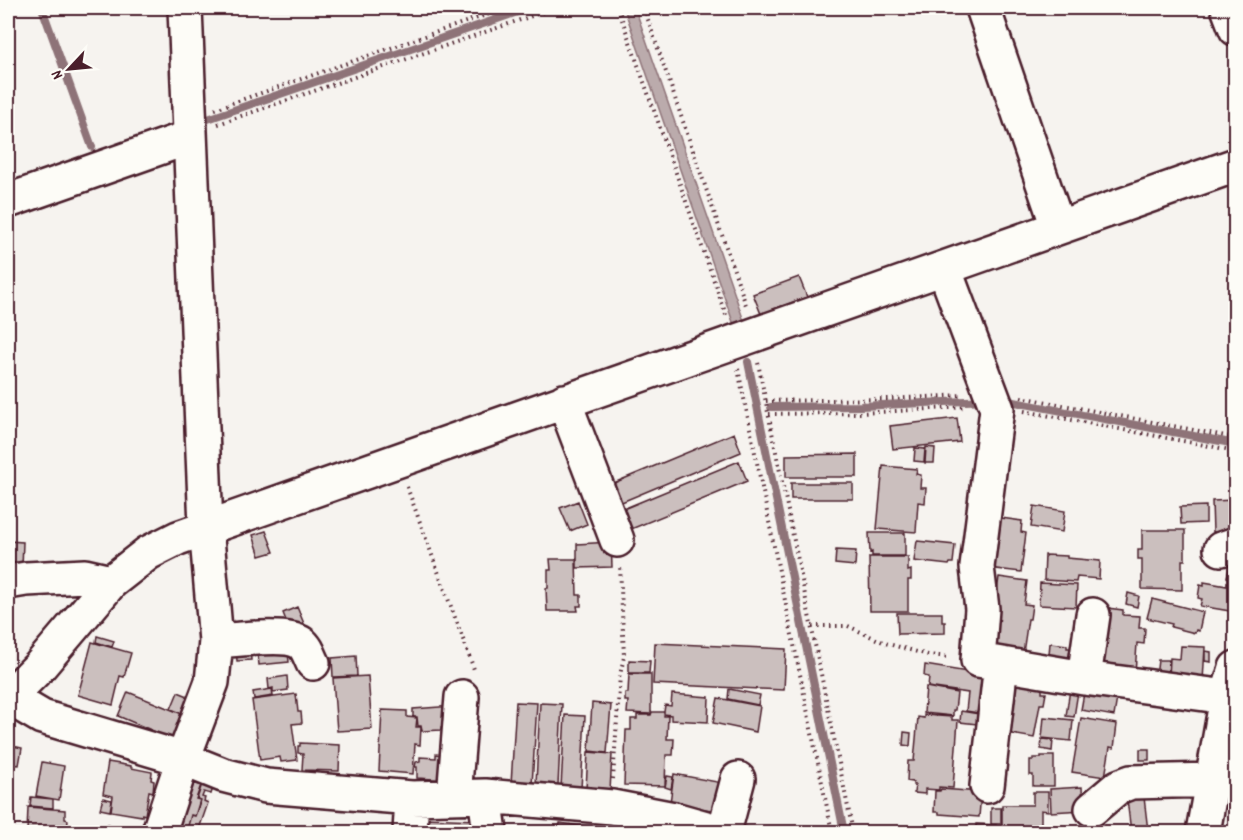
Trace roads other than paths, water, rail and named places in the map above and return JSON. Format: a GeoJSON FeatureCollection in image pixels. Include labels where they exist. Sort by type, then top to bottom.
{"type":"FeatureCollection","features":[{"type":"Feature","properties":{"kind":"street"},"geometry":{"type":"LineString","coordinates":[[159,832],[212,682],[216,641],[206,527],[185,8]]}},
{"type":"Feature","properties":{"kind":"street"},"geometry":{"type":"LineString","coordinates":[[983,8],[1058,227]]}},
{"type":"Feature","properties":{"kind":"street"},"geometry":{"type":"LineString","coordinates":[[1228,8],[1236,29]]}},
{"type":"Feature","properties":{"kind":"street"},"geometry":{"type":"LineString","coordinates":[[8,201],[189,130]]}},
{"type":"Feature","properties":{"kind":"street"},"geometry":{"type":"LineString","coordinates":[[8,693],[21,685],[39,667],[111,582],[148,553],[178,538],[1236,165]]}},
{"type":"Feature","properties":{"kind":"street"},"geometry":{"type":"LineString","coordinates":[[944,268],[998,409],[977,567],[990,662],[987,786]]}},
{"type":"Feature","properties":{"kind":"street"},"geometry":{"type":"LineString","coordinates":[[564,402],[617,540]]}},
{"type":"Feature","properties":{"kind":"street"},"geometry":{"type":"LineString","coordinates":[[8,582],[85,576],[111,582]]}},
{"type":"Feature","properties":{"kind":"street"},"geometry":{"type":"LineString","coordinates":[[1084,678],[1093,615]]}},
{"type":"Feature","properties":{"kind":"street"},"geometry":{"type":"LineString","coordinates":[[216,641],[284,638],[296,640],[304,645],[313,663]]}},
{"type":"Feature","properties":{"kind":"street"},"geometry":{"type":"LineString","coordinates":[[990,662],[1084,678],[1231,682],[1203,832]]}},
{"type":"Feature","properties":{"kind":"street"},"geometry":{"type":"LineString","coordinates":[[468,685],[470,797],[490,832]]}},
{"type":"Feature","properties":{"kind":"street"},"geometry":{"type":"LineString","coordinates":[[8,698],[42,717],[183,759],[223,776],[266,786],[412,798],[470,797],[612,807],[672,826],[722,832],[738,779]]}},
{"type":"Feature","properties":{"kind":"street"},"geometry":{"type":"LineString","coordinates":[[1092,809],[1118,787],[1131,782],[1212,780]]}},
{"type":"Feature","properties":{"kind":"street"},"geometry":{"type":"LineString","coordinates":[[410,832],[412,798]]}},
{"type":"Feature","properties":{"kind":"waterway"},"geometry":{"type":"LineString","coordinates":[[42,8],[92,147]]}},
{"type":"Feature","properties":{"kind":"waterway"},"geometry":{"type":"LineString","coordinates":[[202,121],[529,8]]}},
{"type":"Feature","properties":{"kind":"waterway"},"geometry":{"type":"LineString","coordinates":[[748,362],[844,832]]}},
{"type":"Feature","properties":{"kind":"waterway"},"geometry":{"type":"LineString","coordinates":[[771,407],[861,406],[987,400]]}},
{"type":"Feature","properties":{"kind":"waterway"},"geometry":{"type":"LineString","coordinates":[[1004,400],[1236,444]]}}]}
